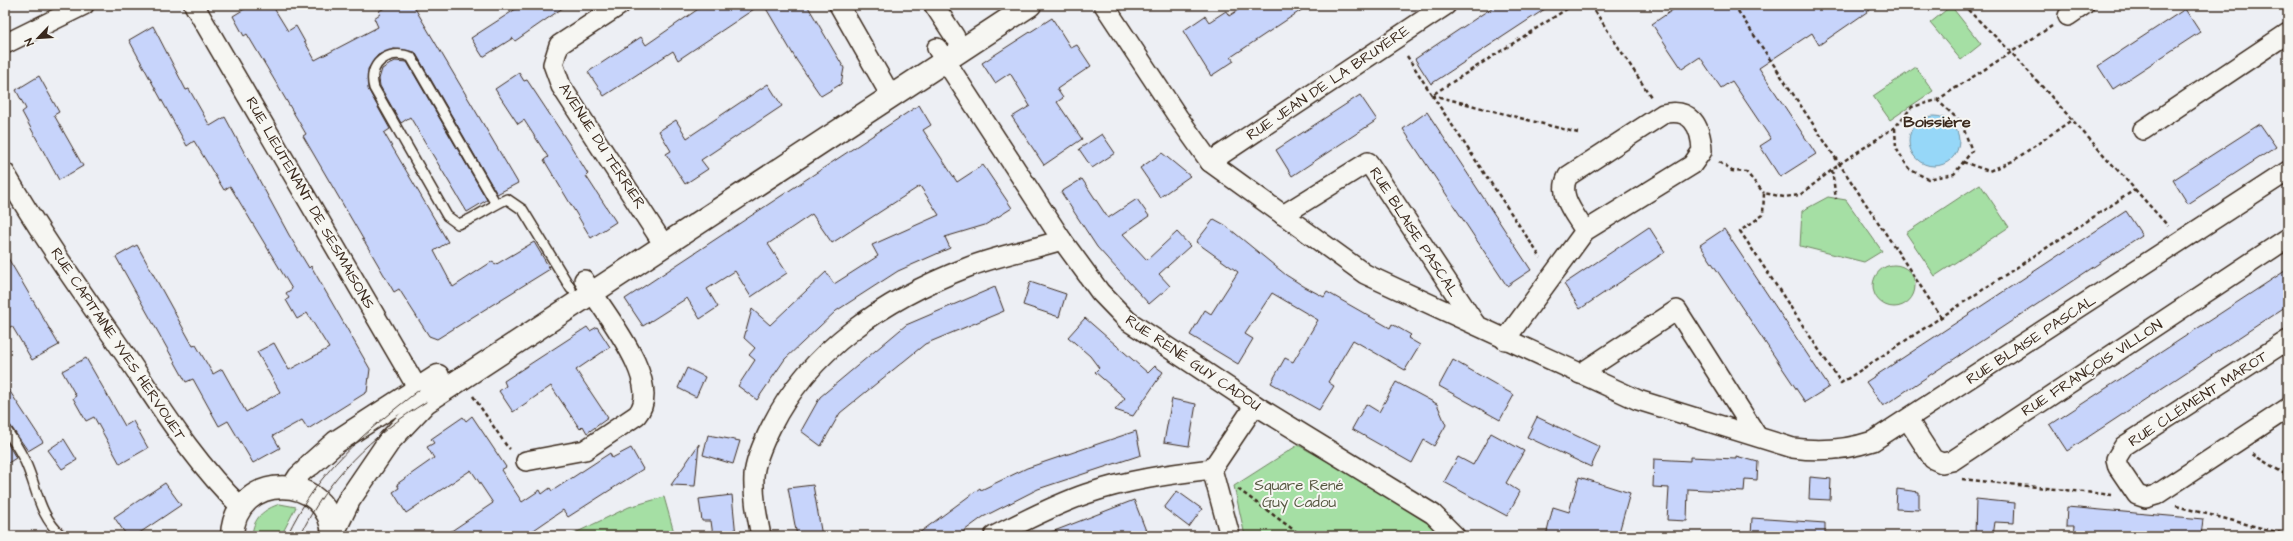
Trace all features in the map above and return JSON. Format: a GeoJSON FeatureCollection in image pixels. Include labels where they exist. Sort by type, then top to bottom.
{"type":"FeatureCollection","features":[{"type":"Feature","properties":{"kind":"street"},"geometry":{"type":"LineString","coordinates":[[5,44],[84,5]]}},
{"type":"Feature","properties":{"kind":"street","name":"RUE LIEUTENANT DE SESMAISONS"},"geometry":{"type":"LineString","coordinates":[[194,5],[422,396]]}},
{"type":"Feature","properties":{"kind":"street","name":"AVENUE DU TERRIER"},"geometry":{"type":"LineString","coordinates":[[620,5],[559,45],[553,64],[561,86],[661,239]]}},
{"type":"Feature","properties":{"kind":"street"},"geometry":{"type":"LineString","coordinates":[[839,5],[887,90]]}},
{"type":"Feature","properties":{"kind":"street","name":"RUE RENÉ GUY CADOU"},"geometry":{"type":"LineString","coordinates":[[934,5],[946,48],[1062,240],[1100,292],[1128,321],[1255,405],[1433,514],[1455,536]]}},
{"type":"Feature","properties":{"kind":"street"},"geometry":{"type":"LineString","coordinates":[[333,534],[349,500],[422,396],[582,287],[661,239],[887,90],[946,48],[1002,5]]}},
{"type":"Feature","properties":{"kind":"street"},"geometry":{"type":"LineString","coordinates":[[946,48],[1030,5]]}},
{"type":"Feature","properties":{"kind":"street","name":"RUE BLAISE PASCAL"},"geometry":{"type":"LineString","coordinates":[[1104,5],[1173,110],[1210,162],[1365,274],[1505,340],[1638,400],[1793,448],[1809,450],[1851,448],[1873,441],[1908,420],[2182,242],[2288,171]]}},
{"type":"Feature","properties":{"kind":"street","name":"RUE JEAN DE LA BRUYÈRE"},"geometry":{"type":"LineString","coordinates":[[1210,162],[1446,5]]}},
{"type":"Feature","properties":{"kind":"street"},"geometry":{"type":"LineString","coordinates":[[2068,16],[2084,5]]}},
{"type":"Feature","properties":{"kind":"street"},"geometry":{"type":"LineString","coordinates":[[2143,130],[2288,33]]}},
{"type":"Feature","properties":{"kind":"street"},"geometry":{"type":"LineString","coordinates":[[1505,340],[1585,231],[1692,165],[1702,152],[1701,136],[1689,117],[1676,111],[1663,114],[1568,176],[1563,192],[1585,231]]}},
{"type":"Feature","properties":{"kind":"street","name":"RUE BLAISE PASCAL"},"geometry":{"type":"LineString","coordinates":[[1283,216],[1368,162],[1476,326]]}},
{"type":"Feature","properties":{"kind":"street","name":"RUE CAPITAINE YVES HERVOUET"},"geometry":{"type":"LineString","coordinates":[[8,184],[187,446],[225,491],[242,507]]}},
{"type":"Feature","properties":{"kind":"street","name":"RUE FRANÇOIS VILLON"},"geometry":{"type":"LineString","coordinates":[[1908,420],[1933,459],[1942,463],[1952,461],[2288,238]]}},
{"type":"Feature","properties":{"kind":"street"},"geometry":{"type":"LineString","coordinates":[[761,536],[756,510],[754,475],[764,442],[779,411],[807,370],[843,336],[901,298],[966,268],[1062,240]]}},
{"type":"Feature","properties":{"kind":"street"},"geometry":{"type":"LineString","coordinates":[[291,487],[310,465],[336,442],[422,396],[456,382],[582,287]]}},
{"type":"Feature","properties":{"kind":"street"},"geometry":{"type":"LineString","coordinates":[[526,460],[585,450],[637,415],[643,408],[644,397],[635,357],[582,287]]}},
{"type":"Feature","properties":{"kind":"street"},"geometry":{"type":"LineString","coordinates":[[1580,374],[1677,310],[1757,436]]}},
{"type":"Feature","properties":{"kind":"street","name":"RUE CLÉMENT MAROT"},"geometry":{"type":"LineString","coordinates":[[2288,340],[2124,446],[2116,459],[2118,467],[2137,495],[2146,498],[2156,495],[2288,408]]}},
{"type":"Feature","properties":{"kind":"street"},"geometry":{"type":"LineString","coordinates":[[994,536],[1038,514],[1086,494],[1154,476],[1212,468],[1255,405]]}},
{"type":"Feature","properties":{"kind":"street"},"geometry":{"type":"LineString","coordinates":[[1212,468],[1230,536]]}},
{"type":"Feature","properties":{"kind":"street"},"geometry":{"type":"LineString","coordinates":[[232,536],[235,519],[242,507],[252,497],[264,490],[278,487],[291,487],[306,492],[318,502],[328,516],[333,534]]}},
{"type":"Feature","properties":{"kind":"lane"},"geometry":{"type":"LineString","coordinates":[[496,204],[411,57],[401,53],[387,56],[373,68],[371,79],[374,88],[447,216],[458,224],[469,221],[496,204],[507,200],[523,210],[582,287]]}},
{"type":"Feature","properties":{"kind":"lane"},"geometry":{"type":"LineString","coordinates":[[5,428],[23,458],[37,498],[45,514],[62,536]]}},
{"type":"Feature","properties":{"kind":"path"},"geometry":{"type":"LineString","coordinates":[[1432,95],[1573,5]]}},
{"type":"Feature","properties":{"kind":"path"},"geometry":{"type":"LineString","coordinates":[[1591,5],[1663,114]]}},
{"type":"Feature","properties":{"kind":"path"},"geometry":{"type":"LineString","coordinates":[[1734,5],[1841,163],[1941,317]]}},
{"type":"Feature","properties":{"kind":"path"},"geometry":{"type":"LineString","coordinates":[[1963,5],[2010,51],[2073,119],[2182,242]]}},
{"type":"Feature","properties":{"kind":"path"},"geometry":{"type":"LineString","coordinates":[[1702,152],[1732,171],[1746,172],[1764,193],[1784,197],[1800,195],[1832,169],[1896,127],[1912,107],[1937,100],[2010,51],[2068,16]]}},
{"type":"Feature","properties":{"kind":"path"},"geometry":{"type":"LineString","coordinates":[[1396,38],[1543,262]]}},
{"type":"Feature","properties":{"kind":"path"},"geometry":{"type":"LineString","coordinates":[[1432,95],[1578,133]]}},
{"type":"Feature","properties":{"kind":"path"},"geometry":{"type":"LineString","coordinates":[[1896,127],[1896,148],[1909,169],[1928,179],[1954,174],[1972,151],[1961,122],[1937,100]]}},
{"type":"Feature","properties":{"kind":"path"},"geometry":{"type":"LineString","coordinates":[[1963,162],[1989,171],[2013,161],[2073,119]]}},
{"type":"Feature","properties":{"kind":"path"},"geometry":{"type":"LineString","coordinates":[[1832,169],[1836,199]]}},
{"type":"Feature","properties":{"kind":"path"},"geometry":{"type":"LineString","coordinates":[[1764,193],[1764,215],[1740,230],[1841,383],[2136,189]]}},
{"type":"Feature","properties":{"kind":"path"},"geometry":{"type":"LineString","coordinates":[[456,382],[471,393],[506,445],[526,460]]}},
{"type":"Feature","properties":{"kind":"path"},"geometry":{"type":"LineString","coordinates":[[2234,443],[2288,476]]}},
{"type":"Feature","properties":{"kind":"path"},"geometry":{"type":"LineString","coordinates":[[1234,486],[1302,536]]}},
{"type":"Feature","properties":{"kind":"green space"},"geometry":{"type":"Polygon","coordinates":[[[1951,6],[1981,44],[1961,60],[1930,23],[1951,6]]]}},
{"type":"Feature","properties":{"kind":"green space"},"geometry":{"type":"Polygon","coordinates":[[[1916,67],[1933,91],[1890,120],[1873,96],[1916,67]]]}},
{"type":"Feature","properties":{"kind":"green space"},"geometry":{"type":"Polygon","coordinates":[[[1980,184],[2009,227],[1935,276],[1906,233],[1980,184]]]}},
{"type":"Feature","properties":{"kind":"green space"},"geometry":{"type":"Polygon","coordinates":[[[1828,197],[1846,200],[1882,251],[1864,262],[1800,246],[1802,211],[1828,197]]]}},
{"type":"Feature","properties":{"kind":"green space"},"geometry":{"type":"Polygon","coordinates":[[[1894,265],[1909,271],[1915,286],[1909,301],[1894,307],[1879,301],[1873,286],[1879,271],[1894,265]]]}},
{"type":"Feature","properties":{"kind":"green space","name":"Square René Guy Cadou"},"geometry":{"type":"Polygon","coordinates":[[[1298,445],[1450,530],[1454,536],[1245,536],[1234,486],[1298,445]]]}},
{"type":"Feature","properties":{"kind":"green space"},"geometry":{"type":"Polygon","coordinates":[[[664,497],[675,536],[569,536],[629,507],[664,497]]]}},
{"type":"Feature","properties":{"kind":"green space"},"geometry":{"type":"Polygon","coordinates":[[[280,504],[296,507],[281,536],[252,536],[255,524],[260,515],[280,504]]]}},
{"type":"Feature","properties":{"kind":"water"},"geometry":{"type":"Polygon","coordinates":[[[1929,116],[1939,116],[1952,123],[1959,136],[1959,146],[1952,159],[1939,166],[1929,166],[1920,162],[1913,155],[1909,146],[1909,136],[1913,127],[1920,120],[1929,116]]]}},
{"type":"Feature","properties":{"kind":"building"},"geometry":{"type":"Polygon","coordinates":[[[251,5],[272,5],[288,31],[296,26],[315,60],[378,27],[374,18],[380,14],[379,11],[390,5],[413,5],[518,183],[497,194],[415,52],[394,49],[378,55],[368,69],[368,89],[390,129],[384,133],[448,242],[434,251],[453,287],[493,261],[495,265],[534,242],[550,269],[437,339],[429,336],[399,289],[394,292],[303,136],[306,134],[247,34],[244,36],[233,16],[251,5]]]}},
{"type":"Feature","properties":{"kind":"building"},"geometry":{"type":"Polygon","coordinates":[[[522,5],[567,5],[515,41],[513,38],[483,57],[471,38],[522,5]]]}},
{"type":"Feature","properties":{"kind":"building"},"geometry":{"type":"Polygon","coordinates":[[[704,5],[760,5],[678,60],[673,51],[604,96],[588,72],[641,37],[646,45],[704,5]]]}},
{"type":"Feature","properties":{"kind":"building"},"geometry":{"type":"Polygon","coordinates":[[[764,5],[807,5],[844,68],[841,84],[821,96],[797,61],[764,5]]]}},
{"type":"Feature","properties":{"kind":"building"},"geometry":{"type":"Polygon","coordinates":[[[1246,5],[1309,5],[1231,57],[1234,61],[1211,76],[1183,31],[1205,16],[1209,22],[1226,11],[1229,16],[1246,5]]]}},
{"type":"Feature","properties":{"kind":"building"},"geometry":{"type":"Polygon","coordinates":[[[1496,5],[1551,5],[1431,84],[1415,59],[1496,5]]]}},
{"type":"Feature","properties":{"kind":"building"},"geometry":{"type":"Polygon","coordinates":[[[1680,5],[1877,5],[1819,45],[1812,33],[1759,68],[1816,154],[1780,177],[1760,146],[1771,139],[1732,81],[1721,88],[1700,57],[1682,69],[1652,24],[1680,5]]]}},
{"type":"Feature","properties":{"kind":"building"},"geometry":{"type":"Polygon","coordinates":[[[2185,9],[2200,32],[2113,89],[2098,66],[2185,9]]]}},
{"type":"Feature","properties":{"kind":"building"},"geometry":{"type":"Polygon","coordinates":[[[1052,18],[1071,48],[1077,45],[1091,66],[1057,89],[1063,98],[1057,102],[1082,139],[1044,165],[1012,117],[1030,106],[1010,73],[995,83],[982,63],[1052,18]]]}},
{"type":"Feature","properties":{"kind":"building"},"geometry":{"type":"Polygon","coordinates":[[[153,26],[186,90],[189,89],[210,126],[225,117],[289,235],[309,268],[311,266],[370,369],[367,392],[308,429],[302,420],[273,436],[280,448],[253,463],[228,421],[219,426],[193,379],[186,382],[116,257],[137,245],[193,346],[196,345],[213,374],[222,369],[246,412],[280,392],[257,352],[274,343],[289,370],[329,348],[307,313],[297,319],[286,300],[289,298],[286,293],[292,289],[230,186],[224,190],[194,141],[187,146],[155,88],[129,40],[153,26]]]}},
{"type":"Feature","properties":{"kind":"building"},"geometry":{"type":"Polygon","coordinates":[[[395,61],[407,62],[487,200],[467,212],[410,117],[401,123],[380,86],[379,79],[382,69],[395,61]]]}},
{"type":"Feature","properties":{"kind":"building"},"geometry":{"type":"Polygon","coordinates":[[[519,73],[524,81],[527,80],[572,148],[588,174],[586,176],[616,222],[591,238],[544,160],[548,157],[524,120],[518,124],[495,89],[519,73]]]}},
{"type":"Feature","properties":{"kind":"building"},"geometry":{"type":"Polygon","coordinates":[[[39,76],[59,112],[54,115],[83,166],[59,180],[22,112],[26,109],[16,90],[39,76]]]}},
{"type":"Feature","properties":{"kind":"building"},"geometry":{"type":"Polygon","coordinates":[[[768,84],[782,106],[701,160],[708,169],[685,184],[666,154],[671,151],[659,131],[676,120],[687,138],[768,84]]]}},
{"type":"Feature","properties":{"kind":"building"},"geometry":{"type":"Polygon","coordinates":[[[1360,95],[1377,120],[1292,176],[1276,150],[1360,95]]]}},
{"type":"Feature","properties":{"kind":"building"},"geometry":{"type":"Polygon","coordinates":[[[919,105],[931,125],[923,130],[957,182],[983,165],[1012,208],[985,225],[945,237],[950,248],[898,271],[836,311],[785,359],[757,400],[738,386],[755,360],[749,355],[755,348],[744,338],[752,309],[770,325],[826,272],[834,284],[878,256],[872,245],[939,215],[920,186],[832,243],[812,214],[768,244],[787,273],[751,297],[735,271],[707,289],[718,307],[700,319],[687,298],[643,326],[625,299],[919,105]]]}},
{"type":"Feature","properties":{"kind":"building"},"geometry":{"type":"Polygon","coordinates":[[[1427,112],[1531,270],[1507,286],[1403,129],[1427,112]]]}},
{"type":"Feature","properties":{"kind":"building"},"geometry":{"type":"Polygon","coordinates":[[[2260,124],[2276,147],[2188,204],[2173,180],[2260,124]]]}},
{"type":"Feature","properties":{"kind":"building"},"geometry":{"type":"Polygon","coordinates":[[[1102,134],[1115,153],[1092,168],[1079,149],[1102,134]]]}},
{"type":"Feature","properties":{"kind":"building"},"geometry":{"type":"Polygon","coordinates":[[[1162,153],[1190,176],[1160,197],[1140,168],[1162,153]]]}},
{"type":"Feature","properties":{"kind":"building"},"geometry":{"type":"Polygon","coordinates":[[[1082,179],[1108,218],[1137,199],[1149,216],[1123,234],[1147,260],[1177,232],[1190,246],[1159,274],[1170,286],[1149,304],[1097,247],[1061,192],[1082,179]]]}},
{"type":"Feature","properties":{"kind":"building"},"geometry":{"type":"Polygon","coordinates":[[[2126,211],[2142,235],[1883,406],[1866,382],[2126,211]]]}},
{"type":"Feature","properties":{"kind":"building"},"geometry":{"type":"Polygon","coordinates":[[[1214,219],[1225,225],[1286,275],[1305,287],[1324,297],[1327,292],[1390,328],[1392,324],[1411,335],[1408,338],[1420,345],[1405,370],[1353,340],[1328,382],[1334,386],[1319,410],[1271,383],[1285,358],[1293,362],[1318,320],[1272,293],[1245,334],[1253,339],[1238,364],[1190,335],[1205,310],[1211,314],[1238,272],[1196,242],[1214,219]]]}},
{"type":"Feature","properties":{"kind":"building"},"geometry":{"type":"Polygon","coordinates":[[[1649,227],[1665,252],[1580,309],[1564,284],[1649,227]]]}},
{"type":"Feature","properties":{"kind":"building"},"geometry":{"type":"Polygon","coordinates":[[[1724,229],[1829,387],[1805,402],[1700,245],[1724,229]]]}},
{"type":"Feature","properties":{"kind":"building"},"geometry":{"type":"Polygon","coordinates":[[[5,253],[59,345],[32,360],[12,326],[5,330],[5,253]]]}},
{"type":"Feature","properties":{"kind":"building"},"geometry":{"type":"Polygon","coordinates":[[[2288,269],[2288,305],[2067,451],[2050,425],[2288,269]]]}},
{"type":"Feature","properties":{"kind":"building"},"geometry":{"type":"Polygon","coordinates":[[[1030,282],[1066,294],[1059,317],[1023,305],[1030,282]]]}},
{"type":"Feature","properties":{"kind":"building"},"geometry":{"type":"Polygon","coordinates":[[[995,287],[1004,311],[925,344],[840,413],[821,446],[801,431],[820,397],[906,325],[995,287]]]}},
{"type":"Feature","properties":{"kind":"building"},"geometry":{"type":"Polygon","coordinates":[[[1085,318],[1148,373],[1155,366],[1163,372],[1133,416],[1115,410],[1125,398],[1095,372],[1099,368],[1090,356],[1068,337],[1085,318]]]}},
{"type":"Feature","properties":{"kind":"building"},"geometry":{"type":"Polygon","coordinates":[[[587,327],[590,331],[597,327],[610,347],[576,370],[608,418],[587,433],[583,426],[580,429],[551,386],[513,412],[499,391],[506,386],[504,381],[587,327]]]}},
{"type":"Feature","properties":{"kind":"building"},"geometry":{"type":"Polygon","coordinates":[[[86,358],[125,426],[133,421],[148,448],[120,464],[94,417],[86,421],[73,398],[76,396],[62,371],[86,358]]]}},
{"type":"Feature","properties":{"kind":"building"},"geometry":{"type":"Polygon","coordinates":[[[1453,360],[1514,395],[1500,420],[1439,386],[1453,360]]]}},
{"type":"Feature","properties":{"kind":"building"},"geometry":{"type":"Polygon","coordinates":[[[687,368],[705,377],[696,397],[678,388],[687,368]]]}},
{"type":"Feature","properties":{"kind":"building"},"geometry":{"type":"Polygon","coordinates":[[[1396,382],[1437,404],[1446,425],[1434,446],[1424,440],[1412,463],[1352,429],[1366,404],[1379,412],[1396,382]]]}},
{"type":"Feature","properties":{"kind":"building"},"geometry":{"type":"Polygon","coordinates":[[[5,384],[43,442],[28,451],[10,425],[5,422],[5,384]]]}},
{"type":"Feature","properties":{"kind":"building"},"geometry":{"type":"Polygon","coordinates":[[[1172,399],[1196,404],[1189,446],[1164,442],[1172,399]]]}},
{"type":"Feature","properties":{"kind":"building"},"geometry":{"type":"Polygon","coordinates":[[[472,416],[506,467],[501,470],[522,502],[540,490],[542,494],[550,488],[552,491],[610,453],[612,458],[631,448],[643,469],[568,517],[563,510],[525,536],[444,536],[493,503],[471,470],[406,513],[393,492],[399,488],[397,484],[434,458],[427,447],[434,443],[431,439],[463,417],[466,421],[472,416]]]}},
{"type":"Feature","properties":{"kind":"building"},"geometry":{"type":"Polygon","coordinates":[[[1537,417],[1600,447],[1591,467],[1527,437],[1537,417]]]}},
{"type":"Feature","properties":{"kind":"building"},"geometry":{"type":"Polygon","coordinates":[[[1136,431],[1141,455],[1038,489],[983,517],[957,536],[915,536],[980,488],[981,490],[1027,468],[1136,431]]]}},
{"type":"Feature","properties":{"kind":"building"},"geometry":{"type":"Polygon","coordinates":[[[1491,433],[1524,451],[1506,483],[1520,492],[1507,516],[1444,482],[1458,457],[1473,465],[1491,433]]]}},
{"type":"Feature","properties":{"kind":"building"},"geometry":{"type":"Polygon","coordinates":[[[708,435],[740,441],[733,464],[703,455],[708,435]]]}},
{"type":"Feature","properties":{"kind":"building"},"geometry":{"type":"Polygon","coordinates":[[[5,439],[16,458],[5,465],[5,439]]]}},
{"type":"Feature","properties":{"kind":"building"},"geometry":{"type":"Polygon","coordinates":[[[64,439],[77,460],[62,469],[48,450],[64,439]]]}},
{"type":"Feature","properties":{"kind":"building"},"geometry":{"type":"Polygon","coordinates":[[[699,444],[695,486],[671,485],[699,444]]]}},
{"type":"Feature","properties":{"kind":"building"},"geometry":{"type":"Polygon","coordinates":[[[1736,456],[1758,462],[1757,480],[1745,479],[1744,492],[1688,489],[1687,521],[1667,520],[1669,488],[1653,487],[1654,459],[1690,461],[1690,457],[1736,459],[1736,456]]]}},
{"type":"Feature","properties":{"kind":"building"},"geometry":{"type":"Polygon","coordinates":[[[1579,477],[1630,493],[1618,536],[1546,536],[1553,507],[1569,512],[1579,477]]]}},
{"type":"Feature","properties":{"kind":"building"},"geometry":{"type":"Polygon","coordinates":[[[1810,477],[1831,479],[1830,500],[1809,499],[1810,477]]]}},
{"type":"Feature","properties":{"kind":"building"},"geometry":{"type":"Polygon","coordinates":[[[165,483],[181,505],[135,536],[127,536],[114,517],[165,483]]]}},
{"type":"Feature","properties":{"kind":"building"},"geometry":{"type":"Polygon","coordinates":[[[813,485],[822,536],[797,536],[788,488],[813,485]]]}},
{"type":"Feature","properties":{"kind":"building"},"geometry":{"type":"Polygon","coordinates":[[[1897,489],[1919,492],[1919,510],[1896,509],[1897,489]]]}},
{"type":"Feature","properties":{"kind":"building"},"geometry":{"type":"Polygon","coordinates":[[[1177,491],[1202,509],[1189,527],[1164,508],[1177,491]]]}},
{"type":"Feature","properties":{"kind":"building"},"geometry":{"type":"Polygon","coordinates":[[[732,495],[736,536],[713,536],[711,521],[702,521],[699,499],[732,495]]]}},
{"type":"Feature","properties":{"kind":"building"},"geometry":{"type":"Polygon","coordinates":[[[1976,499],[2015,503],[2014,523],[1995,522],[1993,536],[1975,536],[1976,499]]]}},
{"type":"Feature","properties":{"kind":"building"},"geometry":{"type":"Polygon","coordinates":[[[1134,500],[1148,536],[1044,536],[1044,535],[1134,500]]]}},
{"type":"Feature","properties":{"kind":"building"},"geometry":{"type":"Polygon","coordinates":[[[2067,507],[2203,519],[2201,536],[2073,536],[2074,526],[2066,526],[2067,507]]]}},
{"type":"Feature","properties":{"kind":"building"},"geometry":{"type":"Polygon","coordinates":[[[1752,518],[1825,523],[1825,536],[1751,536],[1752,518]]]}},
{"type":"Feature","properties":{"kind":"tram line"},"geometry":{"type":"LineString","coordinates":[[287,536],[299,513],[327,473],[361,438],[419,390]]}},
{"type":"Feature","properties":{"kind":"tram line"},"geometry":{"type":"LineString","coordinates":[[300,536],[323,495],[337,477],[387,429],[426,402]]}},
{"type":"Feature","properties":{"kind":"district","name":"Boissière"},"geometry":{"type":"Point","coordinates":[1937,122]}}]}
